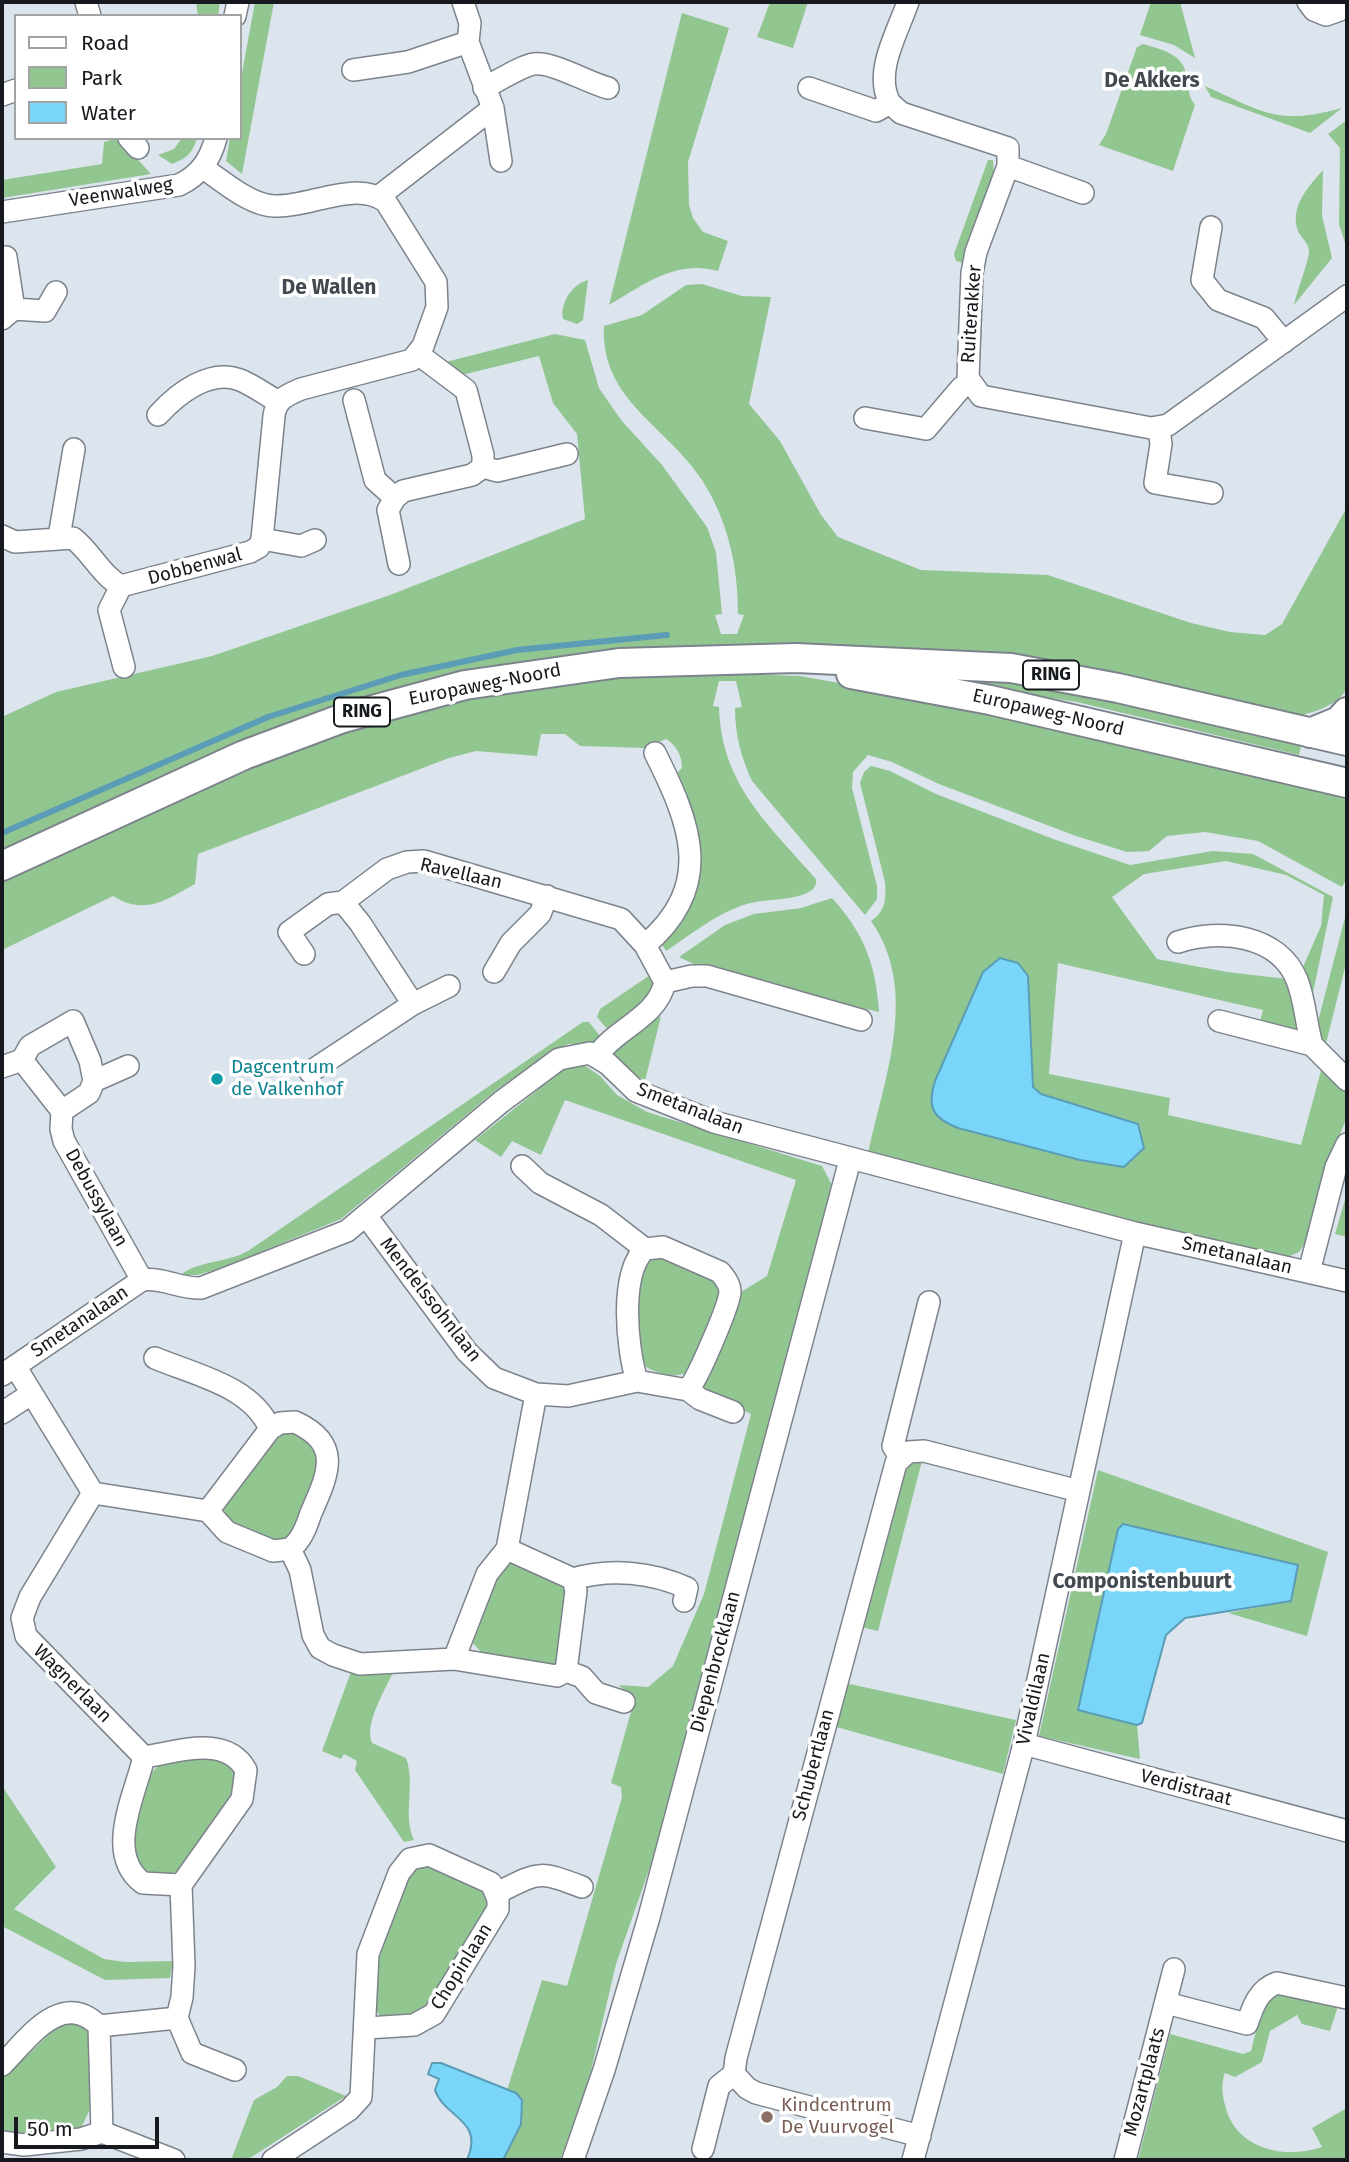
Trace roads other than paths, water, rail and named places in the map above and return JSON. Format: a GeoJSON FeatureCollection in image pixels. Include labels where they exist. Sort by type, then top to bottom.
{"type":"FeatureCollection","features":[{"type":"Feature","properties":{"kind":"main road","name":"Europaweg-Noord"},"geometry":{"type":"LineString","coordinates":[[2,866],[244,755],[343,718],[404,700],[499,679],[576,667],[651,661],[810,658],[1011,668],[1118,688],[1347,741]]}},
{"type":"Feature","properties":{"kind":"main road","name":"Europaweg-Noord"},"geometry":{"type":"LineString","coordinates":[[749,661],[947,690],[1346,777]]}},
{"type":"Feature","properties":{"kind":"main road"},"geometry":{"type":"LineString","coordinates":[[1310,733],[1339,721],[1347,712]]}},
{"type":"Feature","properties":{"kind":"street"},"geometry":{"type":"LineString","coordinates":[[463,2],[470,23],[468,42],[488,98],[500,161]]}},
{"type":"Feature","properties":{"kind":"street"},"geometry":{"type":"LineString","coordinates":[[908,2],[885,69],[884,85],[890,103],[901,113],[1008,148],[1009,166],[1083,193]]}},
{"type":"Feature","properties":{"kind":"street"},"geometry":{"type":"LineString","coordinates":[[1308,2],[1314,10],[1326,15],[1340,10],[1345,2]]}},
{"type":"Feature","properties":{"kind":"street"},"geometry":{"type":"LineString","coordinates":[[353,70],[408,62],[468,42]]}},
{"type":"Feature","properties":{"kind":"street"},"geometry":{"type":"LineString","coordinates":[[378,197],[488,98],[534,64],[608,88]]}},
{"type":"Feature","properties":{"kind":"street"},"geometry":{"type":"LineString","coordinates":[[809,88],[876,111],[890,103]]}},
{"type":"Feature","properties":{"kind":"street"},"geometry":{"type":"LineString","coordinates":[[158,415],[178,392],[217,378],[238,379],[279,402],[285,395],[301,389],[404,363],[418,354],[437,307],[436,282],[392,210],[378,197],[356,194],[273,206],[245,195],[203,168],[212,154],[216,140]]}},
{"type":"Feature","properties":{"kind":"street","name":"Ruiterakker"},"geometry":{"type":"LineString","coordinates":[[1009,166],[973,262],[968,373],[970,383],[981,396],[996,400],[1159,428]]}},
{"type":"Feature","properties":{"kind":"street","name":"Veenwalweg"},"geometry":{"type":"LineString","coordinates":[[2,212],[179,185],[203,168]]}},
{"type":"Feature","properties":{"kind":"street"},"geometry":{"type":"LineString","coordinates":[[1211,227],[1202,281],[1218,300],[1264,318],[1284,342]]}},
{"type":"Feature","properties":{"kind":"street"},"geometry":{"type":"LineString","coordinates":[[6,257],[8,314],[46,311],[56,292]]}},
{"type":"Feature","properties":{"kind":"street"},"geometry":{"type":"LineString","coordinates":[[1212,493],[1155,483],[1161,444],[1159,428],[1176,421],[1347,296]]}},
{"type":"Feature","properties":{"kind":"street"},"geometry":{"type":"LineString","coordinates":[[418,354],[466,390],[483,455],[483,467]]}},
{"type":"Feature","properties":{"kind":"street","name":"Ruiterakker"},"geometry":{"type":"LineString","coordinates":[[865,418],[926,429],[961,388],[970,383]]}},
{"type":"Feature","properties":{"kind":"street"},"geometry":{"type":"LineString","coordinates":[[354,401],[375,480],[395,498]]}},
{"type":"Feature","properties":{"kind":"street","name":"Dobbenwal"},"geometry":{"type":"LineString","coordinates":[[124,667],[109,610],[121,586],[250,552],[259,547],[275,408],[279,402]]}},
{"type":"Feature","properties":{"kind":"street"},"geometry":{"type":"LineString","coordinates":[[2,536],[15,542],[58,537],[74,449]]}},
{"type":"Feature","properties":{"kind":"street"},"geometry":{"type":"LineString","coordinates":[[483,467],[497,471],[567,454]]}},
{"type":"Feature","properties":{"kind":"street"},"geometry":{"type":"LineString","coordinates":[[400,564],[388,510],[395,498],[403,491],[472,475],[483,467]]}},
{"type":"Feature","properties":{"kind":"street","name":"Dobbenwal"},"geometry":{"type":"LineString","coordinates":[[58,537],[73,538],[86,548],[103,572],[121,586]]}},
{"type":"Feature","properties":{"kind":"street","name":"Dobbenwal"},"geometry":{"type":"LineString","coordinates":[[262,539],[301,546],[315,540]]}},
{"type":"Feature","properties":{"kind":"street"},"geometry":{"type":"LineString","coordinates":[[646,944],[675,914],[684,894],[690,859],[686,822],[655,753]]}},
{"type":"Feature","properties":{"kind":"street","name":"Ravellaan"},"geometry":{"type":"LineString","coordinates":[[304,954],[289,932],[328,904],[343,902],[387,869],[407,862],[424,861],[621,919],[646,944],[665,982]]}},
{"type":"Feature","properties":{"kind":"street"},"geometry":{"type":"LineString","coordinates":[[495,972],[511,943],[540,914],[547,896]]}},
{"type":"Feature","properties":{"kind":"street"},"geometry":{"type":"LineString","coordinates":[[343,902],[360,923],[413,1004]]}},
{"type":"Feature","properties":{"kind":"street"},"geometry":{"type":"LineString","coordinates":[[1178,942],[1196,936],[1238,936],[1262,945],[1286,960],[1297,981],[1312,1045]]}},
{"type":"Feature","properties":{"kind":"street"},"geometry":{"type":"LineString","coordinates":[[597,1056],[608,1040],[656,1004],[665,982],[692,975],[707,976],[861,1020]]}},
{"type":"Feature","properties":{"kind":"street"},"geometry":{"type":"LineString","coordinates":[[310,1072],[413,1004],[449,986]]}},
{"type":"Feature","properties":{"kind":"street"},"geometry":{"type":"LineString","coordinates":[[72,1021],[90,1061],[94,1081],[89,1093],[62,1111],[12,1063],[30,1045],[72,1021]]}},
{"type":"Feature","properties":{"kind":"street"},"geometry":{"type":"LineString","coordinates":[[1219,1021],[1312,1045],[1347,1080]]}},
{"type":"Feature","properties":{"kind":"street","name":"Smetanalaan"},"geometry":{"type":"LineString","coordinates":[[8,1371],[142,1280],[156,1279],[185,1288],[201,1288],[347,1231],[367,1217],[500,1102],[559,1059],[580,1053],[597,1056],[625,1083],[649,1097],[714,1122],[1135,1233],[1347,1281]]}},
{"type":"Feature","properties":{"kind":"street"},"geometry":{"type":"LineString","coordinates":[[94,1081],[128,1066]]}},
{"type":"Feature","properties":{"kind":"street","name":"Debussylaan"},"geometry":{"type":"LineString","coordinates":[[62,1111],[61,1129],[64,1141],[142,1280]]}},
{"type":"Feature","properties":{"kind":"street","name":"Smetanalaan"},"geometry":{"type":"LineString","coordinates":[[1308,1272],[1336,1167],[1347,1144]]}},
{"type":"Feature","properties":{"kind":"street","name":"Diepenbrocklaan"},"geometry":{"type":"LineString","coordinates":[[573,2160],[604,2070],[649,1917],[850,1160]]}},
{"type":"Feature","properties":{"kind":"street"},"geometry":{"type":"LineString","coordinates":[[522,1166],[540,1183],[601,1215],[645,1249]]}},
{"type":"Feature","properties":{"kind":"street","name":"Mendelssohnlaan"},"geometry":{"type":"LineString","coordinates":[[367,1217],[480,1366],[494,1378],[536,1394],[568,1396],[637,1381],[688,1390],[700,1399],[733,1412]]}},
{"type":"Feature","properties":{"kind":"street","name":"Vivaldilaan"},"geometry":{"type":"LineString","coordinates":[[913,2160],[978,1906],[1024,1744],[1135,1233]]}},
{"type":"Feature","properties":{"kind":"street"},"geometry":{"type":"LineString","coordinates":[[637,1381],[628,1341],[631,1277],[637,1257],[645,1249],[663,1247],[720,1272],[729,1285],[726,1306],[699,1373],[688,1390]]}},
{"type":"Feature","properties":{"kind":"street","name":"Schubertlaan"},"geometry":{"type":"LineString","coordinates":[[703,2149],[719,2085],[734,2074],[893,1471],[900,1458],[893,1446],[929,1302]]}},
{"type":"Feature","properties":{"kind":"street"},"geometry":{"type":"LineString","coordinates":[[155,1358],[243,1395],[264,1415],[271,1429]]}},
{"type":"Feature","properties":{"kind":"street"},"geometry":{"type":"LineString","coordinates":[[8,1371],[31,1394],[93,1493],[208,1511],[227,1532],[273,1550],[289,1549],[302,1537],[327,1476],[328,1457],[322,1442],[304,1427],[287,1422],[271,1429],[208,1511]]}},
{"type":"Feature","properties":{"kind":"street"},"geometry":{"type":"LineString","coordinates":[[2,1413],[31,1394]]}},
{"type":"Feature","properties":{"kind":"street"},"geometry":{"type":"LineString","coordinates":[[454,1659],[487,1574],[507,1549],[536,1394]]}},
{"type":"Feature","properties":{"kind":"street"},"geometry":{"type":"LineString","coordinates":[[900,1458],[916,1451],[931,1452],[1079,1492]]}},
{"type":"Feature","properties":{"kind":"street","name":"Wagnerlaan"},"geometry":{"type":"LineString","coordinates":[[93,1493],[30,1597],[24,1611],[23,1630],[39,1653],[144,1757]]}},
{"type":"Feature","properties":{"kind":"street"},"geometry":{"type":"LineString","coordinates":[[289,1549],[300,1570],[313,1635],[320,1648],[360,1664],[454,1659],[556,1676],[566,1671],[582,1677],[596,1693],[624,1702]]}},
{"type":"Feature","properties":{"kind":"street"},"geometry":{"type":"LineString","coordinates":[[507,1549],[572,1579],[587,1575],[663,1577],[687,1588],[684,1601]]}},
{"type":"Feature","properties":{"kind":"street"},"geometry":{"type":"LineString","coordinates":[[566,1671],[576,1591],[572,1579]]}},
{"type":"Feature","properties":{"kind":"street","name":"Verdistraat"},"geometry":{"type":"LineString","coordinates":[[1024,1744],[1347,1831]]}},
{"type":"Feature","properties":{"kind":"street"},"geometry":{"type":"LineString","coordinates":[[181,1885],[143,1883],[129,1868],[125,1856],[124,1834],[144,1757],[209,1747],[235,1755],[246,1770],[242,1799],[181,1885],[184,1966],[182,1997],[177,2018],[192,2053],[235,2070]]}},
{"type":"Feature","properties":{"kind":"street"},"geometry":{"type":"LineString","coordinates":[[273,2160],[349,2110],[361,2098],[367,2028],[368,1954],[398,1873],[410,1859],[422,1855],[437,1857],[485,1879],[497,1893],[534,1875],[546,1873],[582,1887]]}},
{"type":"Feature","properties":{"kind":"street","name":"Chopinlaan"},"geometry":{"type":"LineString","coordinates":[[367,2028],[414,2025],[434,2014],[498,1909],[497,1893]]}},
{"type":"Feature","properties":{"kind":"street","name":"Mozartplaats"},"geometry":{"type":"LineString","coordinates":[[1125,2160],[1174,1969]]}},
{"type":"Feature","properties":{"kind":"street","name":"Mozartplaats"},"geometry":{"type":"LineString","coordinates":[[1166,2003],[1247,2024],[1258,1998],[1268,1986],[1278,1983],[1347,1998]]}},
{"type":"Feature","properties":{"kind":"street"},"geometry":{"type":"LineString","coordinates":[[2,2065],[57,2014],[75,2012],[99,2026],[177,2018]]}},
{"type":"Feature","properties":{"kind":"street"},"geometry":{"type":"LineString","coordinates":[[99,2026],[102,2132]]}},
{"type":"Feature","properties":{"kind":"street"},"geometry":{"type":"LineString","coordinates":[[734,2074],[756,2093],[919,2136]]}},
{"type":"Feature","properties":{"kind":"street"},"geometry":{"type":"LineString","coordinates":[[2,2142],[24,2145],[81,2139],[102,2132],[174,2160]]}},
{"type":"Feature","properties":{"kind":"water"},"geometry":{"type":"Polygon","coordinates":[[[1000,958],[1018,963],[1028,976],[1033,1087],[1041,1094],[1138,1124],[1144,1148],[1124,1167],[1080,1160],[958,1128],[937,1116],[932,1105],[935,1081],[983,972],[1000,958]]]}},
{"type":"Feature","properties":{"kind":"water"},"geometry":{"type":"Polygon","coordinates":[[[1123,1524],[1298,1565],[1291,1601],[1185,1618],[1166,1635],[1142,1723],[1137,1725],[1078,1710],[1118,1529],[1123,1524]]]}},
{"type":"Feature","properties":{"kind":"water"},"geometry":{"type":"Polygon","coordinates":[[[432,2063],[441,2063],[516,2093],[522,2100],[521,2124],[503,2160],[467,2160],[471,2136],[467,2127],[446,2107],[435,2090],[439,2079],[428,2074],[432,2063]]]}},
{"type":"Feature","properties":{"kind":"waterway"},"geometry":{"type":"LineString","coordinates":[[2,833],[268,717],[401,675],[517,650],[667,635]]}},
{"type":"Feature","properties":{"kind":"place","name":"Dagcentrum de Valkenhof"},"geometry":{"type":"Point","coordinates":[217,1079]}},
{"type":"Feature","properties":{"kind":"place","name":"Kindcentrum De Vuurvogel"},"geometry":{"type":"Point","coordinates":[767,2117]}},
{"type":"Feature","properties":{"kind":"district","name":"De Akkers"},"geometry":{"type":"Point","coordinates":[1152,81]}},
{"type":"Feature","properties":{"kind":"district","name":"De Wallen"},"geometry":{"type":"Point","coordinates":[329,288]}},
{"type":"Feature","properties":{"kind":"district","name":"Componistenbuurt"},"geometry":{"type":"Point","coordinates":[1142,1582]}}]}
